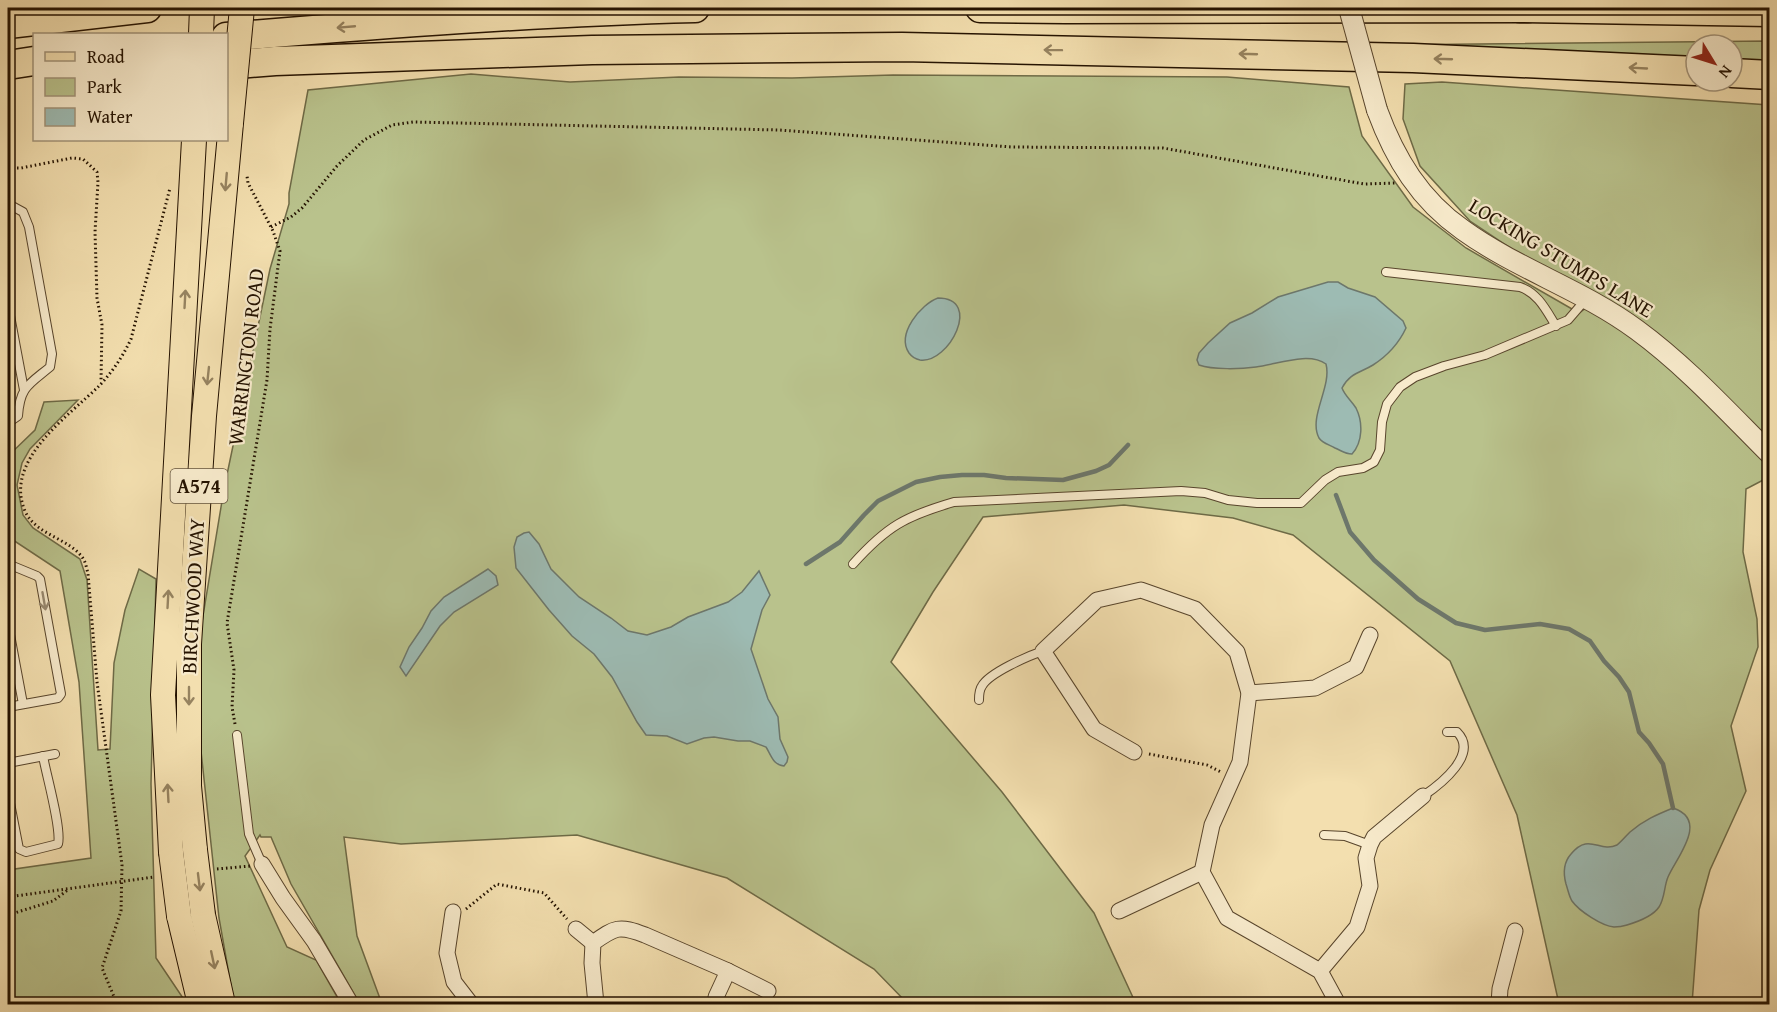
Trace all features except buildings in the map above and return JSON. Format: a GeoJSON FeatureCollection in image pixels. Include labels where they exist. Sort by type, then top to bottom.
{"type":"FeatureCollection","features":[{"type":"Feature","properties":{"kind":"highway"},"geometry":{"type":"LineString","coordinates":[[8,24],[147,8]]}},
{"type":"Feature","properties":{"kind":"highway"},"geometry":{"type":"LineString","coordinates":[[228,37],[353,26],[576,12],[695,8]]}},
{"type":"Feature","properties":{"kind":"highway"},"geometry":{"type":"LineString","coordinates":[[980,8],[1528,8]]}},
{"type":"Feature","properties":{"kind":"highway"},"geometry":{"type":"LineString","coordinates":[[1520,8],[1770,12]]}},
{"type":"Feature","properties":{"kind":"highway"},"geometry":{"type":"LineString","coordinates":[[228,64],[592,50],[902,47],[1413,58],[1684,70]]}},
{"type":"Feature","properties":{"kind":"highway"},"geometry":{"type":"LineString","coordinates":[[8,65],[33,61]]}},
{"type":"Feature","properties":{"kind":"highway"},"geometry":{"type":"LineString","coordinates":[[1744,74],[1770,75]]}},
{"type":"Feature","properties":{"kind":"highway"},"geometry":{"type":"LineString","coordinates":[[8,80],[33,78]]}},
{"type":"Feature","properties":{"kind":"main road"},"geometry":{"type":"LineString","coordinates":[[201,33],[202,8]]}},
{"type":"Feature","properties":{"kind":"main road","name":"BIRCHWOOD WAY"},"geometry":{"type":"LineString","coordinates":[[223,1005],[203,915],[195,850],[189,786],[189,644],[204,416],[242,8]]}},
{"type":"Feature","properties":{"kind":"main road","name":"BIRCHWOOD WAY"},"geometry":{"type":"LineString","coordinates":[[194,141],[163,695],[171,852],[180,916],[200,1005]]}},
{"type":"Feature","properties":{"kind":"street","name":"LOCKING STUMPS LANE"},"geometry":{"type":"LineString","coordinates":[[1349,8],[1387,138],[1401,164],[1434,206],[1463,230],[1501,253],[1587,298],[1636,329],[1679,364],[1770,454]]}},
{"type":"Feature","properties":{"kind":"street"},"geometry":{"type":"LineString","coordinates":[[1134,753],[1094,729],[1043,651],[1097,600],[1141,590],[1195,609],[1237,652],[1249,693],[1240,762],[1212,825],[1202,872],[1227,918],[1320,971],[1338,1005]]}},
{"type":"Feature","properties":{"kind":"street"},"geometry":{"type":"LineString","coordinates":[[1249,693],[1315,688],[1356,667],[1370,635]]}},
{"type":"Feature","properties":{"kind":"street"},"geometry":{"type":"LineString","coordinates":[[1320,971],[1357,927],[1370,886],[1366,858],[1374,837],[1423,796]]}},
{"type":"Feature","properties":{"kind":"street"},"geometry":{"type":"LineString","coordinates":[[262,864],[314,941],[351,1005]]}},
{"type":"Feature","properties":{"kind":"street"},"geometry":{"type":"LineString","coordinates":[[1119,911],[1202,872]]}},
{"type":"Feature","properties":{"kind":"street"},"geometry":{"type":"LineString","coordinates":[[453,916],[447,953],[454,982],[471,1005]]}},
{"type":"Feature","properties":{"kind":"street"},"geometry":{"type":"LineString","coordinates":[[593,943],[618,928],[634,930],[768,991]]}},
{"type":"Feature","properties":{"kind":"street"},"geometry":{"type":"LineString","coordinates":[[576,929],[593,943]]}},
{"type":"Feature","properties":{"kind":"street"},"geometry":{"type":"LineString","coordinates":[[1499,1005],[1500,989],[1515,931]]}},
{"type":"Feature","properties":{"kind":"street"},"geometry":{"type":"LineString","coordinates":[[593,943],[592,963],[596,1005]]}},
{"type":"Feature","properties":{"kind":"street"},"geometry":{"type":"LineString","coordinates":[[716,997],[728,971]]}},
{"type":"Feature","properties":{"kind":"lane"},"geometry":{"type":"LineString","coordinates":[[8,206],[23,212],[29,227],[52,354],[50,367],[27,385],[20,398],[18,416],[8,423]]}},
{"type":"Feature","properties":{"kind":"lane"},"geometry":{"type":"LineString","coordinates":[[1386,272],[1520,286],[1530,290],[1540,300],[1556,326]]}},
{"type":"Feature","properties":{"kind":"lane"},"geometry":{"type":"LineString","coordinates":[[853,564],[868,546],[891,527],[920,512],[954,502],[1181,491],[1257,503],[1301,503],[1325,480],[1338,472],[1363,468],[1374,462],[1380,450],[1382,422],[1387,404],[1400,387],[1415,377],[1485,355],[1556,326],[1568,320],[1587,298]]}},
{"type":"Feature","properties":{"kind":"lane"},"geometry":{"type":"LineString","coordinates":[[8,305],[24,390]]}},
{"type":"Feature","properties":{"kind":"lane"},"geometry":{"type":"LineString","coordinates":[[8,564],[40,579],[61,694],[58,698],[8,707]]}},
{"type":"Feature","properties":{"kind":"lane"},"geometry":{"type":"LineString","coordinates":[[8,624],[23,704]]}},
{"type":"Feature","properties":{"kind":"lane"},"geometry":{"type":"LineString","coordinates":[[979,700],[983,683],[1024,658],[1043,651]]}},
{"type":"Feature","properties":{"kind":"lane"},"geometry":{"type":"LineString","coordinates":[[1423,796],[1442,783],[1456,768],[1464,750],[1462,737],[1457,732],[1447,732]]}},
{"type":"Feature","properties":{"kind":"lane"},"geometry":{"type":"LineString","coordinates":[[237,735],[249,834],[262,864]]}},
{"type":"Feature","properties":{"kind":"lane"},"geometry":{"type":"LineString","coordinates":[[8,763],[55,754]]}},
{"type":"Feature","properties":{"kind":"lane"},"geometry":{"type":"LineString","coordinates":[[8,793],[19,849],[26,852],[58,844],[60,840],[43,756]]}},
{"type":"Feature","properties":{"kind":"lane"},"geometry":{"type":"LineString","coordinates":[[1324,835],[1345,836],[1370,845]]}},
{"type":"Feature","properties":{"kind":"path"},"geometry":{"type":"LineString","coordinates":[[271,227],[291,217],[302,208],[337,166],[364,140],[392,125],[413,122],[780,130],[1012,147],[1163,148],[1364,184],[1415,183]]}},
{"type":"Feature","properties":{"kind":"path"},"geometry":{"type":"LineString","coordinates":[[8,168],[21,168],[72,158],[83,159],[97,172],[95,232],[97,298],[103,348],[101,383]]}},
{"type":"Feature","properties":{"kind":"path","name":"WARRINGTON ROAD"},"geometry":{"type":"LineString","coordinates":[[237,735],[232,707],[234,670],[227,623],[267,380],[270,329],[280,251],[271,227],[248,183],[246,167]]}},
{"type":"Feature","properties":{"kind":"path"},"geometry":{"type":"LineString","coordinates":[[117,1005],[102,968],[121,911],[122,865],[97,682],[88,574],[84,560],[75,551],[38,527],[30,519],[24,509],[21,496],[21,480],[33,451],[101,383],[121,358],[131,339],[171,186]]}},
{"type":"Feature","properties":{"kind":"path"},"geometry":{"type":"LineString","coordinates":[[1134,753],[1207,765],[1233,778]]}},
{"type":"Feature","properties":{"kind":"path"},"geometry":{"type":"LineString","coordinates":[[8,897],[122,881]]}},
{"type":"Feature","properties":{"kind":"path"},"geometry":{"type":"LineString","coordinates":[[453,916],[497,884],[544,893],[576,929]]}},
{"type":"Feature","properties":{"kind":"path"},"geometry":{"type":"LineString","coordinates":[[8,915],[53,901],[70,888]]}},
{"type":"Feature","properties":{"kind":"green space"},"geometry":{"type":"Polygon","coordinates":[[[1744,41],[1769,41],[1769,66],[1744,65],[1744,41]]]}},
{"type":"Feature","properties":{"kind":"green space"},"geometry":{"type":"Polygon","coordinates":[[[1684,42],[1684,61],[1381,45],[1684,42]]]}},
{"type":"Feature","properties":{"kind":"green space"},"geometry":{"type":"Polygon","coordinates":[[[471,74],[570,82],[679,77],[792,78],[893,75],[1227,77],[1349,87],[1362,136],[1413,207],[1466,248],[1579,313],[1599,298],[1515,251],[1470,221],[1420,166],[1403,119],[1405,84],[1442,82],[1769,105],[1769,477],[1746,489],[1743,552],[1757,619],[1758,647],[1731,726],[1746,791],[1710,870],[1699,910],[1692,1004],[1559,1004],[1517,815],[1450,661],[1293,535],[1233,518],[1124,505],[983,517],[933,592],[891,662],[1002,792],[1094,913],[1136,1004],[908,1004],[874,969],[727,878],[577,835],[401,844],[344,837],[357,936],[382,1004],[360,1004],[291,884],[271,837],[260,835],[245,856],[287,947],[316,960],[341,1004],[238,1004],[233,997],[219,918],[201,751],[199,640],[224,489],[270,269],[289,204],[289,193],[308,90],[471,74]]]}},
{"type":"Feature","properties":{"kind":"green space"},"geometry":{"type":"Polygon","coordinates":[[[78,400],[30,449],[22,463],[17,485],[23,515],[33,528],[80,559],[87,580],[98,750],[110,749],[114,663],[125,610],[139,569],[156,579],[151,784],[156,958],[187,1004],[8,1004],[8,870],[91,858],[79,682],[60,571],[13,540],[8,499],[8,456],[35,430],[44,402],[78,400]]]}},
{"type":"Feature","properties":{"kind":"water"},"geometry":{"type":"Polygon","coordinates":[[[1328,282],[1338,282],[1348,288],[1375,297],[1403,321],[1406,328],[1388,353],[1373,365],[1352,376],[1342,388],[1356,408],[1360,419],[1360,438],[1352,454],[1322,441],[1316,430],[1318,411],[1326,382],[1326,364],[1319,360],[1301,359],[1256,367],[1227,369],[1199,365],[1197,360],[1199,353],[1230,323],[1278,297],[1328,282]]]}},
{"type":"Feature","properties":{"kind":"water"},"geometry":{"type":"Polygon","coordinates":[[[938,298],[951,301],[958,308],[960,319],[957,330],[941,352],[931,358],[920,360],[909,353],[906,345],[908,329],[924,306],[938,298]]]}},
{"type":"Feature","properties":{"kind":"water"},"geometry":{"type":"Polygon","coordinates":[[[529,532],[539,544],[551,569],[579,597],[628,631],[647,635],[728,602],[742,592],[759,571],[770,595],[762,610],[751,649],[768,699],[778,717],[780,739],[788,757],[784,766],[775,762],[766,747],[750,741],[714,737],[687,744],[667,736],[646,735],[612,677],[594,654],[572,636],[549,610],[516,568],[514,547],[517,537],[529,532]]]}},
{"type":"Feature","properties":{"kind":"water"},"geometry":{"type":"Polygon","coordinates":[[[488,569],[496,576],[498,585],[454,612],[440,626],[406,676],[400,667],[409,647],[431,611],[444,597],[488,569]]]}},
{"type":"Feature","properties":{"kind":"water"},"geometry":{"type":"Polygon","coordinates":[[[1673,808],[1684,814],[1689,821],[1690,830],[1683,850],[1668,877],[1662,900],[1656,910],[1635,922],[1614,927],[1597,921],[1575,905],[1569,895],[1564,872],[1566,861],[1577,848],[1583,844],[1605,847],[1617,845],[1640,824],[1673,808]]]}},
{"type":"Feature","properties":{"kind":"waterway"},"geometry":{"type":"LineString","coordinates":[[806,564],[840,542],[878,501],[916,482],[962,475],[1063,480],[1109,465],[1128,445]]}},
{"type":"Feature","properties":{"kind":"waterway"},"geometry":{"type":"LineString","coordinates":[[1336,495],[1350,532],[1374,560],[1418,599],[1456,623],[1485,630],[1540,624],[1569,629],[1590,641],[1629,692],[1639,732],[1663,764],[1673,808]]}}]}
